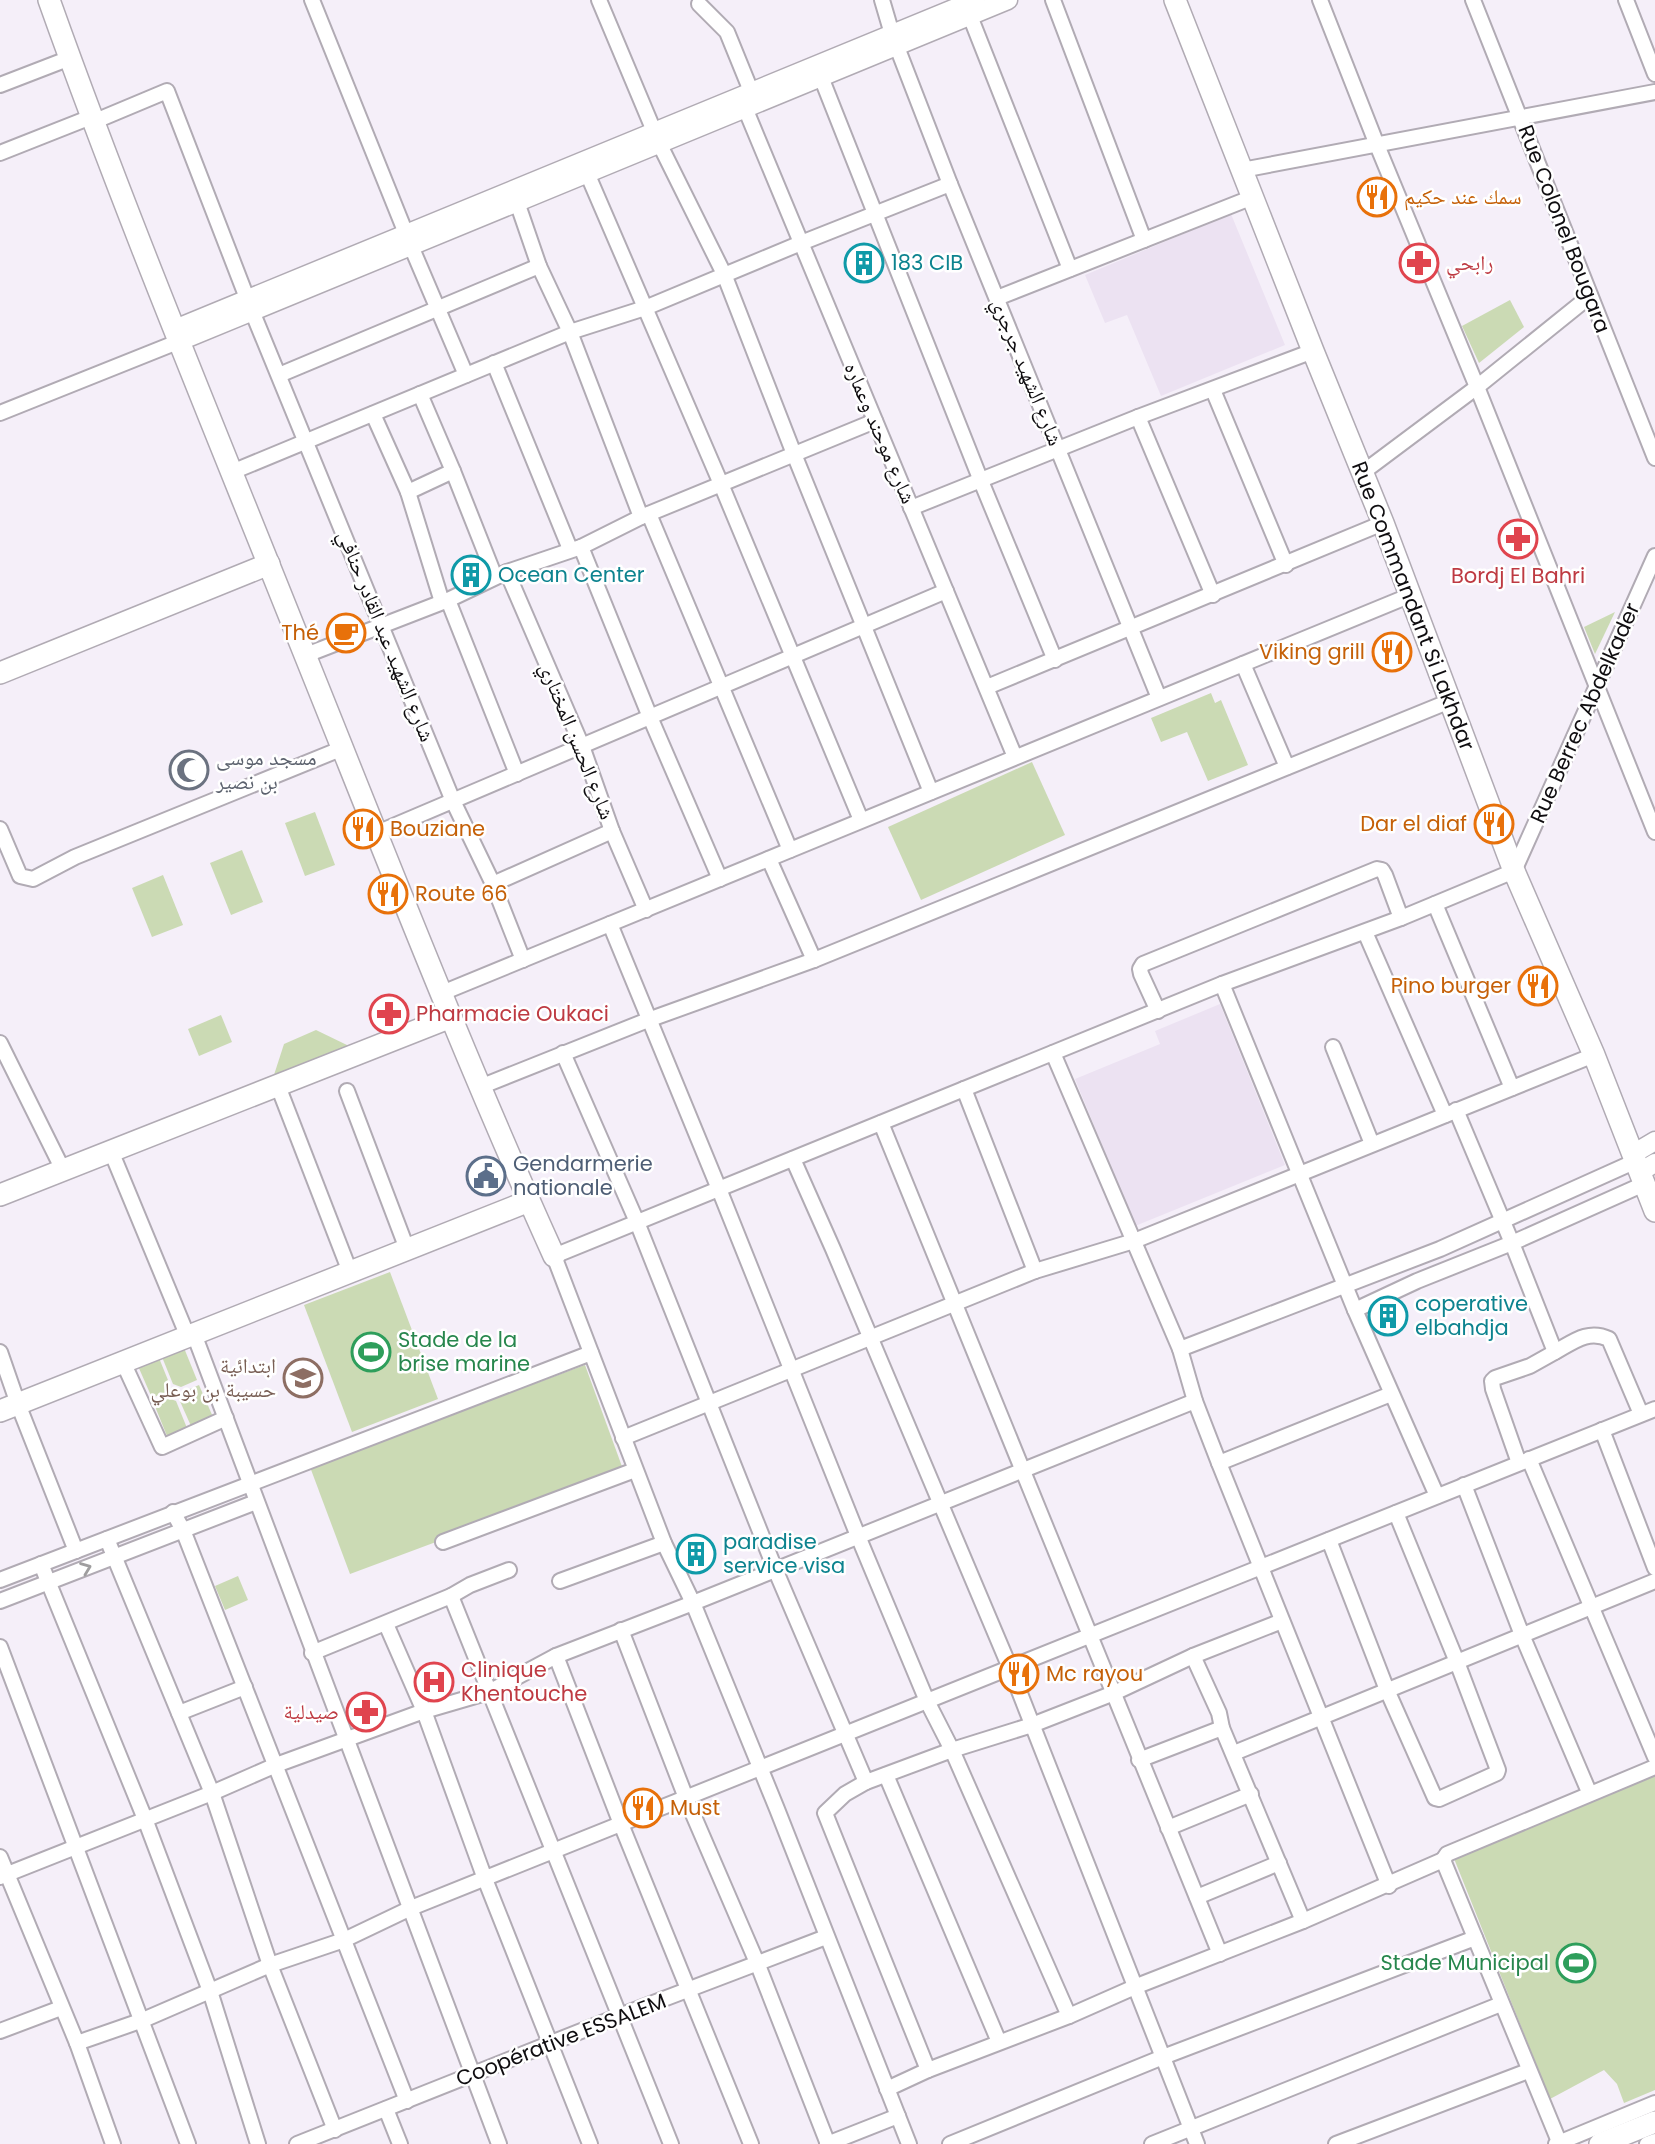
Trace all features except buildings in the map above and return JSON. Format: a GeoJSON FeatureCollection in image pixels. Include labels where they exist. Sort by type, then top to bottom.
{"type":"FeatureCollection","features":[{"type":"Feature","properties":{"kind":"main road"},"geometry":{"type":"LineString","coordinates":[[49,0],[92,119],[177,335],[377,833],[480,1087],[554,1256]]}},
{"type":"Feature","properties":{"kind":"main road","name":"Rue Commandant Si Lakhdar"},"geometry":{"type":"LineString","coordinates":[[1175,0],[1313,351],[1384,523],[1514,871],[1642,1167],[1655,1211]]}},
{"type":"Feature","properties":{"kind":"main road"},"geometry":{"type":"LineString","coordinates":[[0,658],[267,559]]}},
{"type":"Feature","properties":{"kind":"main road"},"geometry":{"type":"LineString","coordinates":[[0,673],[267,559]]}},
{"type":"Feature","properties":{"kind":"main road"},"geometry":{"type":"LineString","coordinates":[[0,1195],[452,1017]]}},
{"type":"Feature","properties":{"kind":"main road"},"geometry":{"type":"LineString","coordinates":[[9,1408],[529,1201]]}},
{"type":"Feature","properties":{"kind":"main road"},"geometry":{"type":"LineString","coordinates":[[1600,2144],[1655,2122]]}},
{"type":"Feature","properties":{"kind":"street"},"geometry":{"type":"LineString","coordinates":[[312,0],[408,240],[466,375]]}},
{"type":"Feature","properties":{"kind":"street"},"geometry":{"type":"LineString","coordinates":[[599,0],[656,137],[724,274],[794,454],[932,792]]}},
{"type":"Feature","properties":{"kind":"street","name":"شارع الشهيد جرجري"},"geometry":{"type":"LineString","coordinates":[[882,0],[950,184],[1159,698]]}},
{"type":"Feature","properties":{"kind":"street"},"geometry":{"type":"LineString","coordinates":[[0,413],[177,335],[748,99],[972,8],[1008,0]]}},
{"type":"Feature","properties":{"kind":"street"},"geometry":{"type":"LineString","coordinates":[[1053,0],[1144,240]]}},
{"type":"Feature","properties":{"kind":"street"},"geometry":{"type":"LineString","coordinates":[[1320,0],[1655,832]]}},
{"type":"Feature","properties":{"kind":"street","name":"Rue Colonel Bougara"},"geometry":{"type":"LineString","coordinates":[[1473,0],[1655,458]]}},
{"type":"Feature","properties":{"kind":"street"},"geometry":{"type":"LineString","coordinates":[[1626,0],[1655,74]]}},
{"type":"Feature","properties":{"kind":"street","name":"شارع موحند وعماره"},"geometry":{"type":"LineString","coordinates":[[699,4],[727,32],[748,99],[801,243],[1015,757]]}},
{"type":"Feature","properties":{"kind":"street"},"geometry":{"type":"LineString","coordinates":[[972,8],[1070,269]]}},
{"type":"Feature","properties":{"kind":"street"},"geometry":{"type":"LineString","coordinates":[[748,99],[821,77],[895,40]]}},
{"type":"Feature","properties":{"kind":"street"},"geometry":{"type":"LineString","coordinates":[[0,85],[69,58]]}},
{"type":"Feature","properties":{"kind":"street"},"geometry":{"type":"LineString","coordinates":[[821,77],[1055,660]]}},
{"type":"Feature","properties":{"kind":"street","name":"شارع الشهيد عبد القادر حنافي"},"geometry":{"type":"LineString","coordinates":[[92,119],[167,90],[250,305],[453,801],[493,884],[523,960]]}},
{"type":"Feature","properties":{"kind":"street"},"geometry":{"type":"LineString","coordinates":[[1242,170],[1655,92]]}},
{"type":"Feature","properties":{"kind":"street"},"geometry":{"type":"LineString","coordinates":[[0,153],[92,119]]}},
{"type":"Feature","properties":{"kind":"street"},"geometry":{"type":"LineString","coordinates":[[408,240],[517,202],[587,173],[656,137]]}},
{"type":"Feature","properties":{"kind":"street"},"geometry":{"type":"LineString","coordinates":[[587,173],[721,484],[860,820]]}},
{"type":"Feature","properties":{"kind":"street"},"geometry":{"type":"LineString","coordinates":[[232,472],[570,332],[645,308],[950,184]]}},
{"type":"Feature","properties":{"kind":"street"},"geometry":{"type":"LineString","coordinates":[[998,298],[1253,197]]}},
{"type":"Feature","properties":{"kind":"street"},"geometry":{"type":"LineString","coordinates":[[517,202],[538,266],[570,332],[645,515],[722,686],[790,850]]}},
{"type":"Feature","properties":{"kind":"street"},"geometry":{"type":"LineString","coordinates":[[279,375],[538,266]]}},
{"type":"Feature","properties":{"kind":"street"},"geometry":{"type":"LineString","coordinates":[[1362,473],[1477,387],[1590,296]]}},
{"type":"Feature","properties":{"kind":"street"},"geometry":{"type":"LineString","coordinates":[[911,508],[1138,417],[1313,351]]}},
{"type":"Feature","properties":{"kind":"street"},"geometry":{"type":"LineString","coordinates":[[494,363],[720,879]]}},
{"type":"Feature","properties":{"kind":"street"},"geometry":{"type":"LineString","coordinates":[[1213,390],[1286,565]]}},
{"type":"Feature","properties":{"kind":"street","name":"شارع الحسن المختاري"},"geometry":{"type":"LineString","coordinates":[[421,394],[453,471],[582,746],[612,831],[646,910]]}},
{"type":"Feature","properties":{"kind":"street"},"geometry":{"type":"LineString","coordinates":[[373,414],[408,492],[445,601],[517,774]]}},
{"type":"Feature","properties":{"kind":"street"},"geometry":{"type":"LineString","coordinates":[[1138,417],[1213,595]]}},
{"type":"Feature","properties":{"kind":"street"},"geometry":{"type":"LineString","coordinates":[[306,655],[445,601],[501,575],[576,548],[645,515],[875,421]]}},
{"type":"Feature","properties":{"kind":"street"},"geometry":{"type":"LineString","coordinates":[[408,492],[453,471]]}},
{"type":"Feature","properties":{"kind":"street"},"geometry":{"type":"LineString","coordinates":[[987,687],[1384,523]]}},
{"type":"Feature","properties":{"kind":"street","name":"Rue Berrec Abdelkader"},"geometry":{"type":"LineString","coordinates":[[1514,871],[1655,556]]}},
{"type":"Feature","properties":{"kind":"street"},"geometry":{"type":"LineString","coordinates":[[377,833],[946,591]]}},
{"type":"Feature","properties":{"kind":"street"},"geometry":{"type":"LineString","coordinates":[[442,993],[1411,595]]}},
{"type":"Feature","properties":{"kind":"street"},"geometry":{"type":"LineString","coordinates":[[1242,664],[1287,767]]}},
{"type":"Feature","properties":{"kind":"street"},"geometry":{"type":"LineString","coordinates":[[480,1087],[648,1020],[814,960],[1450,701]]}},
{"type":"Feature","properties":{"kind":"street"},"geometry":{"type":"LineString","coordinates":[[0,829],[20,876],[33,879],[75,857],[343,748]]}},
{"type":"Feature","properties":{"kind":"street"},"geometry":{"type":"LineString","coordinates":[[493,884],[612,831]]}},
{"type":"Feature","properties":{"kind":"street"},"geometry":{"type":"LineString","coordinates":[[769,859],[814,960]]}},
{"type":"Feature","properties":{"kind":"street"},"geometry":{"type":"LineString","coordinates":[[1158,1011],[1141,974],[1143,964],[1377,869],[1382,870],[1385,875],[1401,918]]}},
{"type":"Feature","properties":{"kind":"street"},"geometry":{"type":"LineString","coordinates":[[908,2144],[761,1769],[693,1604],[664,1543],[554,1256],[1222,984],[1365,932],[1514,871]]}},
{"type":"Feature","properties":{"kind":"street"},"geometry":{"type":"LineString","coordinates":[[1435,904],[1512,1088]]}},
{"type":"Feature","properties":{"kind":"street"},"geometry":{"type":"LineString","coordinates":[[610,924],[719,1189],[790,1371],[927,1701],[952,1749],[1069,2016]]}},
{"type":"Feature","properties":{"kind":"street"},"geometry":{"type":"LineString","coordinates":[[1365,932],[1512,1242],[1555,1352]]}},
{"type":"Feature","properties":{"kind":"street"},"geometry":{"type":"LineString","coordinates":[[1222,984],[1355,1310],[1437,1496]]}},
{"type":"Feature","properties":{"kind":"street"},"geometry":{"type":"LineString","coordinates":[[0,1043],[63,1170]]}},
{"type":"Feature","properties":{"kind":"street"},"geometry":{"type":"LineString","coordinates":[[1333,1048],[1372,1144]]}},
{"type":"Feature","properties":{"kind":"street"},"geometry":{"type":"LineString","coordinates":[[1053,1053],[1180,1349],[1195,1401],[1260,1569],[1389,1885]]}},
{"type":"Feature","properties":{"kind":"street"},"geometry":{"type":"LineString","coordinates":[[563,1054],[637,1222],[775,1569],[866,1782]]}},
{"type":"Feature","properties":{"kind":"street"},"geometry":{"type":"LineString","coordinates":[[623,1438],[1035,1272],[1134,1241],[1594,1055]]}},
{"type":"Feature","properties":{"kind":"street"},"geometry":{"type":"LineString","coordinates":[[278,1086],[351,1272]]}},
{"type":"Feature","properties":{"kind":"street"},"geometry":{"type":"LineString","coordinates":[[964,1089],[1035,1272]]}},
{"type":"Feature","properties":{"kind":"street"},"geometry":{"type":"LineString","coordinates":[[347,1091],[407,1250]]}},
{"type":"Feature","properties":{"kind":"street"},"geometry":{"type":"LineString","coordinates":[[881,1123],[1220,1954]]}},
{"type":"Feature","properties":{"kind":"street"},"geometry":{"type":"LineString","coordinates":[[1355,1310],[1512,1242],[1642,1167],[1655,1141]]}},
{"type":"Feature","properties":{"kind":"street"},"geometry":{"type":"LineString","coordinates":[[111,1151],[226,1418],[312,1653],[499,2144]]}},
{"type":"Feature","properties":{"kind":"street"},"geometry":{"type":"LineString","coordinates":[[793,1159],[942,1503],[1010,1668],[1194,2137]]}},
{"type":"Feature","properties":{"kind":"street"},"geometry":{"type":"LineString","coordinates":[[1180,1349],[1440,1249],[1642,1167]]}},
{"type":"Feature","properties":{"kind":"street"},"geometry":{"type":"LineString","coordinates":[[77,2043],[143,2020],[270,1965],[344,1940],[411,1909],[1260,1569],[1464,1485],[1524,1461],[1602,1430],[1648,1411],[1609,1339],[1599,1334],[1581,1338],[1530,1366],[1495,1378],[1492,1381],[1493,1389],[1524,1461],[1591,1607],[1655,1757]]}},
{"type":"Feature","properties":{"kind":"street"},"geometry":{"type":"LineString","coordinates":[[0,1352],[9,1408],[76,1551]]}},
{"type":"Feature","properties":{"kind":"street"},"geometry":{"type":"LineString","coordinates":[[0,1580],[591,1353]]}},
{"type":"Feature","properties":{"kind":"street"},"geometry":{"type":"LineString","coordinates":[[123,1362],[162,1447],[226,1418]]}},
{"type":"Feature","properties":{"kind":"street"},"geometry":{"type":"LineString","coordinates":[[1219,1463],[1391,1394]]}},
{"type":"Feature","properties":{"kind":"street"},"geometry":{"type":"LineString","coordinates":[[3,1876],[212,1794],[276,1765],[424,1712],[489,1692],[556,1656],[693,1604],[1195,1401]]}},
{"type":"Feature","properties":{"kind":"street"},"geometry":{"type":"LineString","coordinates":[[1602,1430],[1655,1568]]}},
{"type":"Feature","properties":{"kind":"street"},"geometry":{"type":"LineString","coordinates":[[443,1542],[635,1470]]}},
{"type":"Feature","properties":{"kind":"street"},"geometry":{"type":"LineString","coordinates":[[1464,1485],[1522,1635],[1589,1793]]}},
{"type":"Feature","properties":{"kind":"street"},"geometry":{"type":"LineString","coordinates":[[0,1601],[256,1502]]}},
{"type":"Feature","properties":{"kind":"street"},"geometry":{"type":"LineString","coordinates":[[173,1512],[183,1530],[407,2101]]}},
{"type":"Feature","properties":{"kind":"street"},"geometry":{"type":"LineString","coordinates":[[1329,1540],[1387,1690],[1435,1798],[1439,1799],[1497,1773],[1498,1770],[1396,1513]]}},
{"type":"Feature","properties":{"kind":"street"},"geometry":{"type":"LineString","coordinates":[[107,1539],[212,1794],[270,1965],[335,2130]]}},
{"type":"Feature","properties":{"kind":"street"},"geometry":{"type":"LineString","coordinates":[[560,1581],[664,1543]]}},
{"type":"Feature","properties":{"kind":"street"},"geometry":{"type":"LineString","coordinates":[[41,1564],[145,1819],[210,1991],[258,2144]]}},
{"type":"Feature","properties":{"kind":"street"},"geometry":{"type":"LineString","coordinates":[[312,1653],[509,1570]]}},
{"type":"Feature","properties":{"kind":"street"},"geometry":{"type":"LineString","coordinates":[[1234,1753],[1655,1581]]}},
{"type":"Feature","properties":{"kind":"street"},"geometry":{"type":"LineString","coordinates":[[451,1596],[671,2144]]}},
{"type":"Feature","properties":{"kind":"street"},"geometry":{"type":"LineString","coordinates":[[928,2070],[825,1813],[845,1794],[866,1782],[952,1749],[1032,1726],[1114,1693],[1193,1656],[1282,1621]]}},
{"type":"Feature","properties":{"kind":"street"},"geometry":{"type":"LineString","coordinates":[[386,1624],[424,1712],[485,1879],[590,2144]]}},
{"type":"Feature","properties":{"kind":"street"},"geometry":{"type":"LineString","coordinates":[[621,1630],[686,1798],[758,1965],[828,2144],[898,2116]]}},
{"type":"Feature","properties":{"kind":"street"},"geometry":{"type":"LineString","coordinates":[[0,1647],[188,2144]]}},
{"type":"Feature","properties":{"kind":"street"},"geometry":{"type":"LineString","coordinates":[[556,1656],[621,1825],[751,2144]]}},
{"type":"Feature","properties":{"kind":"street"},"geometry":{"type":"LineString","coordinates":[[1193,1656],[1219,1713],[1222,1728],[1303,1921]]}},
{"type":"Feature","properties":{"kind":"street"},"geometry":{"type":"LineString","coordinates":[[179,1713],[245,1687]]}},
{"type":"Feature","properties":{"kind":"street"},"geometry":{"type":"LineString","coordinates":[[1139,1760],[1222,1728]]}},
{"type":"Feature","properties":{"kind":"street"},"geometry":{"type":"LineString","coordinates":[[887,2089],[928,2070],[1069,2016],[1389,1885],[1443,1860],[1447,1854],[1655,1767]]}},
{"type":"Feature","properties":{"kind":"street"},"geometry":{"type":"LineString","coordinates":[[886,1775],[999,2042]]}},
{"type":"Feature","properties":{"kind":"street"},"geometry":{"type":"LineString","coordinates":[[1168,1828],[1251,1794]]}},
{"type":"Feature","properties":{"kind":"street"},"geometry":{"type":"LineString","coordinates":[[0,1857],[3,1876],[77,2043],[113,2144]]}},
{"type":"Feature","properties":{"kind":"street"},"geometry":{"type":"LineString","coordinates":[[1443,1860],[1558,2143],[1655,2104]]}},
{"type":"Feature","properties":{"kind":"street"},"geometry":{"type":"LineString","coordinates":[[1198,1897],[1279,1863]]}},
{"type":"Feature","properties":{"kind":"street","name":"Coopérative ESSALEM"},"geometry":{"type":"LineString","coordinates":[[297,2144],[312,2141],[549,2043],[826,1937]]}},
{"type":"Feature","properties":{"kind":"street"},"geometry":{"type":"LineString","coordinates":[[950,2144],[1163,2057],[1475,1938]]}},
{"type":"Feature","properties":{"kind":"street"},"geometry":{"type":"LineString","coordinates":[[1152,2144],[1194,2137],[1501,2004]]}},
{"type":"Feature","properties":{"kind":"street"},"geometry":{"type":"LineString","coordinates":[[0,2031],[61,2008]]}},
{"type":"Feature","properties":{"kind":"street"},"geometry":{"type":"LineString","coordinates":[[1336,2144],[1528,2071]]}},
{"type":"Feature","properties":{"kind":"street"},"geometry":{"type":"LineString","coordinates":[[386,2109],[400,2144]]}},
{"type":"Feature","properties":{"kind":"street"},"geometry":{"type":"LineString","coordinates":[[1647,2144],[1655,2141]]}},
{"type":"Feature","properties":{"kind":"shaded area"},"geometry":{"type":"Polygon","coordinates":[[[1231,214],[1285,345],[1161,396],[1127,315],[1105,323],[1085,275],[1231,214]]]}},
{"type":"Feature","properties":{"kind":"shaded area"},"geometry":{"type":"Polygon","coordinates":[[[1220,1004],[1285,1165],[1135,1226],[1075,1079],[1160,1044],[1155,1031],[1220,1004]]]}},
{"type":"Feature","properties":{"kind":"green space"},"geometry":{"type":"Polygon","coordinates":[[[1510,300],[1524,327],[1479,363],[1462,326],[1510,300]]]}},
{"type":"Feature","properties":{"kind":"green space"},"geometry":{"type":"Polygon","coordinates":[[[1615,612],[1595,654],[1584,627],[1615,612]]]}},
{"type":"Feature","properties":{"kind":"green space"},"geometry":{"type":"Polygon","coordinates":[[[1211,693],[1215,703],[1221,700],[1248,765],[1208,781],[1187,732],[1161,742],[1151,718],[1211,693]]]}},
{"type":"Feature","properties":{"kind":"green space"},"geometry":{"type":"Polygon","coordinates":[[[1032,762],[1065,835],[921,900],[888,827],[1032,762]]]}},
{"type":"Feature","properties":{"kind":"green space"},"geometry":{"type":"Polygon","coordinates":[[[315,812],[335,865],[305,876],[285,823],[315,812]]]}},
{"type":"Feature","properties":{"kind":"green space"},"geometry":{"type":"Polygon","coordinates":[[[242,850],[263,902],[231,915],[210,863],[242,850]]]}},
{"type":"Feature","properties":{"kind":"green space"},"geometry":{"type":"Polygon","coordinates":[[[163,875],[183,925],[152,937],[132,888],[163,875]]]}},
{"type":"Feature","properties":{"kind":"green space"},"geometry":{"type":"Polygon","coordinates":[[[221,1015],[232,1042],[199,1056],[188,1029],[221,1015]]]}},
{"type":"Feature","properties":{"kind":"green space"},"geometry":{"type":"Polygon","coordinates":[[[316,1030],[349,1046],[273,1078],[284,1044],[316,1030]]]}},
{"type":"Feature","properties":{"kind":"green space","name":"Stade de la brise marine"},"geometry":{"type":"Polygon","coordinates":[[[390,1272],[438,1399],[352,1432],[304,1305],[390,1272]]]}},
{"type":"Feature","properties":{"kind":"green space"},"geometry":{"type":"Polygon","coordinates":[[[184,1348],[197,1380],[181,1387],[173,1384],[162,1357],[184,1348]]]}},
{"type":"Feature","properties":{"kind":"green space"},"geometry":{"type":"Polygon","coordinates":[[[159,1358],[170,1385],[166,1392],[152,1398],[138,1366],[159,1358]]]}},
{"type":"Feature","properties":{"kind":"green space"},"geometry":{"type":"Polygon","coordinates":[[[585,1365],[624,1472],[350,1574],[310,1467],[585,1365]]]}},
{"type":"Feature","properties":{"kind":"green space"},"geometry":{"type":"Polygon","coordinates":[[[199,1385],[213,1417],[191,1426],[179,1399],[183,1392],[199,1385]]]}},
{"type":"Feature","properties":{"kind":"green space"},"geometry":{"type":"Polygon","coordinates":[[[168,1398],[176,1401],[187,1428],[167,1436],[154,1404],[168,1398]]]}},
{"type":"Feature","properties":{"kind":"green space"},"geometry":{"type":"Polygon","coordinates":[[[238,1576],[248,1600],[225,1610],[215,1586],[238,1576]]]}},
{"type":"Feature","properties":{"kind":"green space","name":"Stade Municipal"},"geometry":{"type":"Polygon","coordinates":[[[1655,1773],[1655,2090],[1624,2103],[1617,2084],[1604,2070],[1550,2099],[1453,1856],[1655,1773]]]}},
{"type":"Feature","properties":{"kind":"place","name":"سمك عند حكيم"},"geometry":{"type":"Point","coordinates":[1377,197]}},
{"type":"Feature","properties":{"kind":"place","name":"183 CIB"},"geometry":{"type":"Point","coordinates":[864,263]}},
{"type":"Feature","properties":{"kind":"place","name":"رابحي"},"geometry":{"type":"Point","coordinates":[1419,263]}},
{"type":"Feature","properties":{"kind":"place","name":"Bordj El Bahri"},"geometry":{"type":"Point","coordinates":[1518,539]}},
{"type":"Feature","properties":{"kind":"place","name":"Ocean Center"},"geometry":{"type":"Point","coordinates":[471,575]}},
{"type":"Feature","properties":{"kind":"place","name":"Thé"},"geometry":{"type":"Point","coordinates":[346,633]}},
{"type":"Feature","properties":{"kind":"place","name":"Viking grill"},"geometry":{"type":"Point","coordinates":[1392,652]}},
{"type":"Feature","properties":{"kind":"place","name":"مسجد موسى بن نصير"},"geometry":{"type":"Point","coordinates":[189,770]}},
{"type":"Feature","properties":{"kind":"place","name":"Dar el diaf"},"geometry":{"type":"Point","coordinates":[1494,824]}},
{"type":"Feature","properties":{"kind":"place","name":"Bouziane"},"geometry":{"type":"Point","coordinates":[363,829]}},
{"type":"Feature","properties":{"kind":"place","name":"Route 66"},"geometry":{"type":"Point","coordinates":[388,894]}},
{"type":"Feature","properties":{"kind":"place","name":"Pino burger"},"geometry":{"type":"Point","coordinates":[1538,986]}},
{"type":"Feature","properties":{"kind":"place","name":"Pharmacie Oukaci"},"geometry":{"type":"Point","coordinates":[389,1014]}},
{"type":"Feature","properties":{"kind":"place","name":"Gendarmerie nationale"},"geometry":{"type":"Point","coordinates":[486,1176]}},
{"type":"Feature","properties":{"kind":"place","name":"coperative elbahdja"},"geometry":{"type":"Point","coordinates":[1388,1316]}},
{"type":"Feature","properties":{"kind":"place","name":"Stade de la brise marine"},"geometry":{"type":"Point","coordinates":[371,1352]}},
{"type":"Feature","properties":{"kind":"place","name":"ابتدائية حسيبة بن بوعلي"},"geometry":{"type":"Point","coordinates":[303,1378]}},
{"type":"Feature","properties":{"kind":"place","name":"paradise service visa"},"geometry":{"type":"Point","coordinates":[696,1554]}},
{"type":"Feature","properties":{"kind":"place","name":"Mc rayou"},"geometry":{"type":"Point","coordinates":[1019,1674]}},
{"type":"Feature","properties":{"kind":"place","name":"Clinique Khentouche"},"geometry":{"type":"Point","coordinates":[434,1682]}},
{"type":"Feature","properties":{"kind":"place","name":"صيدلية"},"geometry":{"type":"Point","coordinates":[366,1712]}},
{"type":"Feature","properties":{"kind":"place","name":"Must"},"geometry":{"type":"Point","coordinates":[643,1808]}},
{"type":"Feature","properties":{"kind":"place","name":"Stade Municipal"},"geometry":{"type":"Point","coordinates":[1576,1963]}}]}
